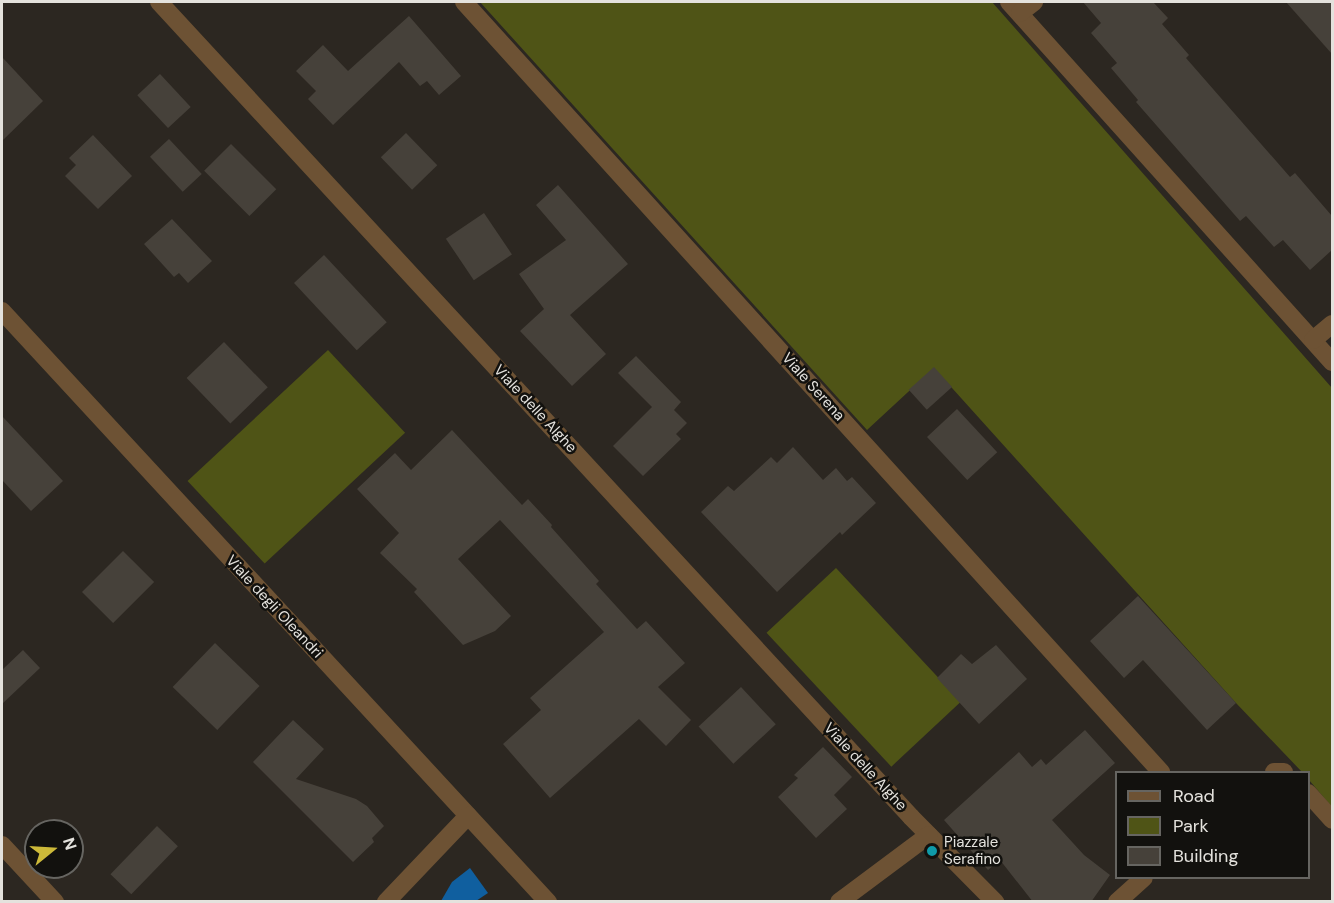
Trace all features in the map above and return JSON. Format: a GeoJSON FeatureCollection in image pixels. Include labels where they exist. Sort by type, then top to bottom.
{"type":"FeatureCollection","features":[{"type":"Feature","properties":{"kind":"street","name":"Viale delle Alghe"},"geometry":{"type":"LineString","coordinates":[[159,2],[911,817],[995,902]]}},
{"type":"Feature","properties":{"kind":"street","name":"Viale Serena"},"geometry":{"type":"LineString","coordinates":[[464,2],[1160,771]]}},
{"type":"Feature","properties":{"kind":"street"},"geometry":{"type":"LineString","coordinates":[[1021,5],[1332,362]]}},
{"type":"Feature","properties":{"kind":"street","name":"Viale degli Oleandri"},"geometry":{"type":"LineString","coordinates":[[2,311],[548,902]]}},
{"type":"Feature","properties":{"kind":"street"},"geometry":{"type":"LineString","coordinates":[[1313,340],[1332,324]]}},
{"type":"Feature","properties":{"kind":"street"},"geometry":{"type":"LineString","coordinates":[[1310,796],[1332,820]]}},
{"type":"Feature","properties":{"kind":"street"},"geometry":{"type":"LineString","coordinates":[[386,902],[468,816]]}},
{"type":"Feature","properties":{"kind":"street"},"geometry":{"type":"LineString","coordinates":[[840,902],[929,835]]}},
{"type":"Feature","properties":{"kind":"street"},"geometry":{"type":"LineString","coordinates":[[2,845],[55,902]]}},
{"type":"Feature","properties":{"kind":"street"},"geometry":{"type":"LineString","coordinates":[[1117,902],[1143,879]]}},
{"type":"Feature","properties":{"kind":"green space"},"geometry":{"type":"Polygon","coordinates":[[[480,2],[992,2],[1332,388],[1332,807],[1310,781],[1310,771],[1301,771],[1236,703],[934,368],[867,430],[480,2]]]}},
{"type":"Feature","properties":{"kind":"green space"},"geometry":{"type":"Polygon","coordinates":[[[328,350],[405,433],[265,564],[188,481],[328,350]]]}},
{"type":"Feature","properties":{"kind":"green space"},"geometry":{"type":"Polygon","coordinates":[[[836,568],[961,702],[891,767],[767,633],[836,568]]]}},
{"type":"Feature","properties":{"kind":"water"},"geometry":{"type":"Polygon","coordinates":[[[470,868],[488,893],[476,901],[441,901],[452,882],[470,868]]]}},
{"type":"Feature","properties":{"kind":"building"},"geometry":{"type":"Polygon","coordinates":[[[1083,2],[1153,2],[1168,18],[1162,24],[1189,55],[1186,58],[1290,177],[1295,173],[1332,216],[1332,250],[1310,270],[1283,240],[1274,247],[1246,216],[1240,221],[1136,102],[1138,100],[1111,68],[1117,63],[1091,33],[1101,23],[1083,2]]]}},
{"type":"Feature","properties":{"kind":"building"},"geometry":{"type":"Polygon","coordinates":[[[1286,2],[1332,2],[1332,54],[1286,2]]]}},
{"type":"Feature","properties":{"kind":"building"},"geometry":{"type":"Polygon","coordinates":[[[409,16],[461,76],[439,95],[427,81],[420,86],[399,62],[333,125],[308,99],[316,91],[296,71],[323,45],[348,71],[409,16]]]}},
{"type":"Feature","properties":{"kind":"building"},"geometry":{"type":"Polygon","coordinates":[[[2,57],[43,101],[2,141],[2,57]]]}},
{"type":"Feature","properties":{"kind":"building"},"geometry":{"type":"Polygon","coordinates":[[[160,74],[191,107],[168,128],[137,95],[160,74]]]}},
{"type":"Feature","properties":{"kind":"building"},"geometry":{"type":"Polygon","coordinates":[[[406,133],[437,165],[412,190],[381,157],[406,133]]]}},
{"type":"Feature","properties":{"kind":"building"},"geometry":{"type":"Polygon","coordinates":[[[93,135],[132,176],[98,209],[65,176],[76,165],[69,158],[93,135]]]}},
{"type":"Feature","properties":{"kind":"building"},"geometry":{"type":"Polygon","coordinates":[[[169,139],[202,174],[183,192],[150,157],[169,139]]]}},
{"type":"Feature","properties":{"kind":"building"},"geometry":{"type":"Polygon","coordinates":[[[231,144],[276,189],[249,216],[204,171],[231,144]]]}},
{"type":"Feature","properties":{"kind":"building"},"geometry":{"type":"Polygon","coordinates":[[[558,185],[628,264],[570,315],[606,354],[572,386],[520,331],[544,309],[519,274],[566,240],[536,205],[558,185]]]}},
{"type":"Feature","properties":{"kind":"building"},"geometry":{"type":"Polygon","coordinates":[[[484,213],[512,254],[474,280],[446,239],[484,213]]]}},
{"type":"Feature","properties":{"kind":"building"},"geometry":{"type":"Polygon","coordinates":[[[172,219],[212,261],[188,283],[179,273],[174,277],[144,244],[172,219]]]}},
{"type":"Feature","properties":{"kind":"building"},"geometry":{"type":"Polygon","coordinates":[[[324,255],[387,322],[357,350],[294,283],[324,255]]]}},
{"type":"Feature","properties":{"kind":"building"},"geometry":{"type":"Polygon","coordinates":[[[224,342],[268,387],[230,423],[187,378],[224,342]]]}},
{"type":"Feature","properties":{"kind":"building"},"geometry":{"type":"Polygon","coordinates":[[[636,356],[681,402],[674,410],[687,423],[676,434],[681,439],[643,476],[613,446],[652,407],[618,373],[636,356]]]}},
{"type":"Feature","properties":{"kind":"building"},"geometry":{"type":"Polygon","coordinates":[[[934,367],[952,387],[927,410],[909,390],[934,367]]]}},
{"type":"Feature","properties":{"kind":"building"},"geometry":{"type":"Polygon","coordinates":[[[957,409],[997,452],[967,480],[927,437],[957,409]]]}},
{"type":"Feature","properties":{"kind":"building"},"geometry":{"type":"Polygon","coordinates":[[[2,416],[63,481],[31,511],[2,480],[2,416]]]}},
{"type":"Feature","properties":{"kind":"building"},"geometry":{"type":"Polygon","coordinates":[[[452,430],[522,505],[528,499],[599,581],[596,584],[637,629],[646,621],[685,663],[658,687],[691,720],[666,746],[639,719],[550,798],[503,744],[541,710],[530,698],[604,632],[500,520],[458,559],[511,616],[495,631],[463,645],[414,592],[417,589],[380,553],[399,533],[357,489],[395,453],[411,470],[452,430]]]}},
{"type":"Feature","properties":{"kind":"building"},"geometry":{"type":"Polygon","coordinates":[[[793,447],[823,480],[836,468],[847,481],[852,477],[876,503],[842,535],[840,532],[777,592],[701,512],[728,486],[734,491],[771,457],[777,463],[793,447]]]}},
{"type":"Feature","properties":{"kind":"building"},"geometry":{"type":"Polygon","coordinates":[[[123,551],[154,582],[113,623],[82,592],[123,551]]]}},
{"type":"Feature","properties":{"kind":"building"},"geometry":{"type":"Polygon","coordinates":[[[1138,596],[1236,703],[1207,730],[1143,660],[1124,678],[1090,641],[1138,596]]]}},
{"type":"Feature","properties":{"kind":"building"},"geometry":{"type":"Polygon","coordinates":[[[215,643],[260,686],[217,730],[173,687],[215,643]]]}},
{"type":"Feature","properties":{"kind":"building"},"geometry":{"type":"Polygon","coordinates":[[[996,645],[1027,679],[979,724],[937,678],[961,654],[972,664],[996,645]]]}},
{"type":"Feature","properties":{"kind":"building"},"geometry":{"type":"Polygon","coordinates":[[[23,650],[40,668],[2,704],[2,670],[23,650]]]}},
{"type":"Feature","properties":{"kind":"building"},"geometry":{"type":"Polygon","coordinates":[[[741,687],[776,724],[733,764],[699,727],[741,687]]]}},
{"type":"Feature","properties":{"kind":"building"},"geometry":{"type":"Polygon","coordinates":[[[293,720],[324,749],[296,779],[356,799],[367,806],[384,826],[372,838],[374,842],[353,862],[253,762],[293,720]]]}},
{"type":"Feature","properties":{"kind":"building"},"geometry":{"type":"Polygon","coordinates":[[[1085,730],[1115,763],[1052,820],[1084,855],[1110,875],[1091,902],[1033,902],[1000,860],[988,870],[944,820],[1019,752],[1032,767],[1041,759],[1046,765],[1085,730]]]}},
{"type":"Feature","properties":{"kind":"building"},"geometry":{"type":"Polygon","coordinates":[[[823,747],[852,777],[834,795],[847,809],[816,838],[778,797],[798,778],[794,775],[823,747]]]}},
{"type":"Feature","properties":{"kind":"building"},"geometry":{"type":"Polygon","coordinates":[[[157,826],[178,846],[131,894],[110,874],[157,826]]]}},
{"type":"Feature","properties":{"kind":"place","name":"Piazzale Serafino"},"geometry":{"type":"Point","coordinates":[932,851]}}]}
